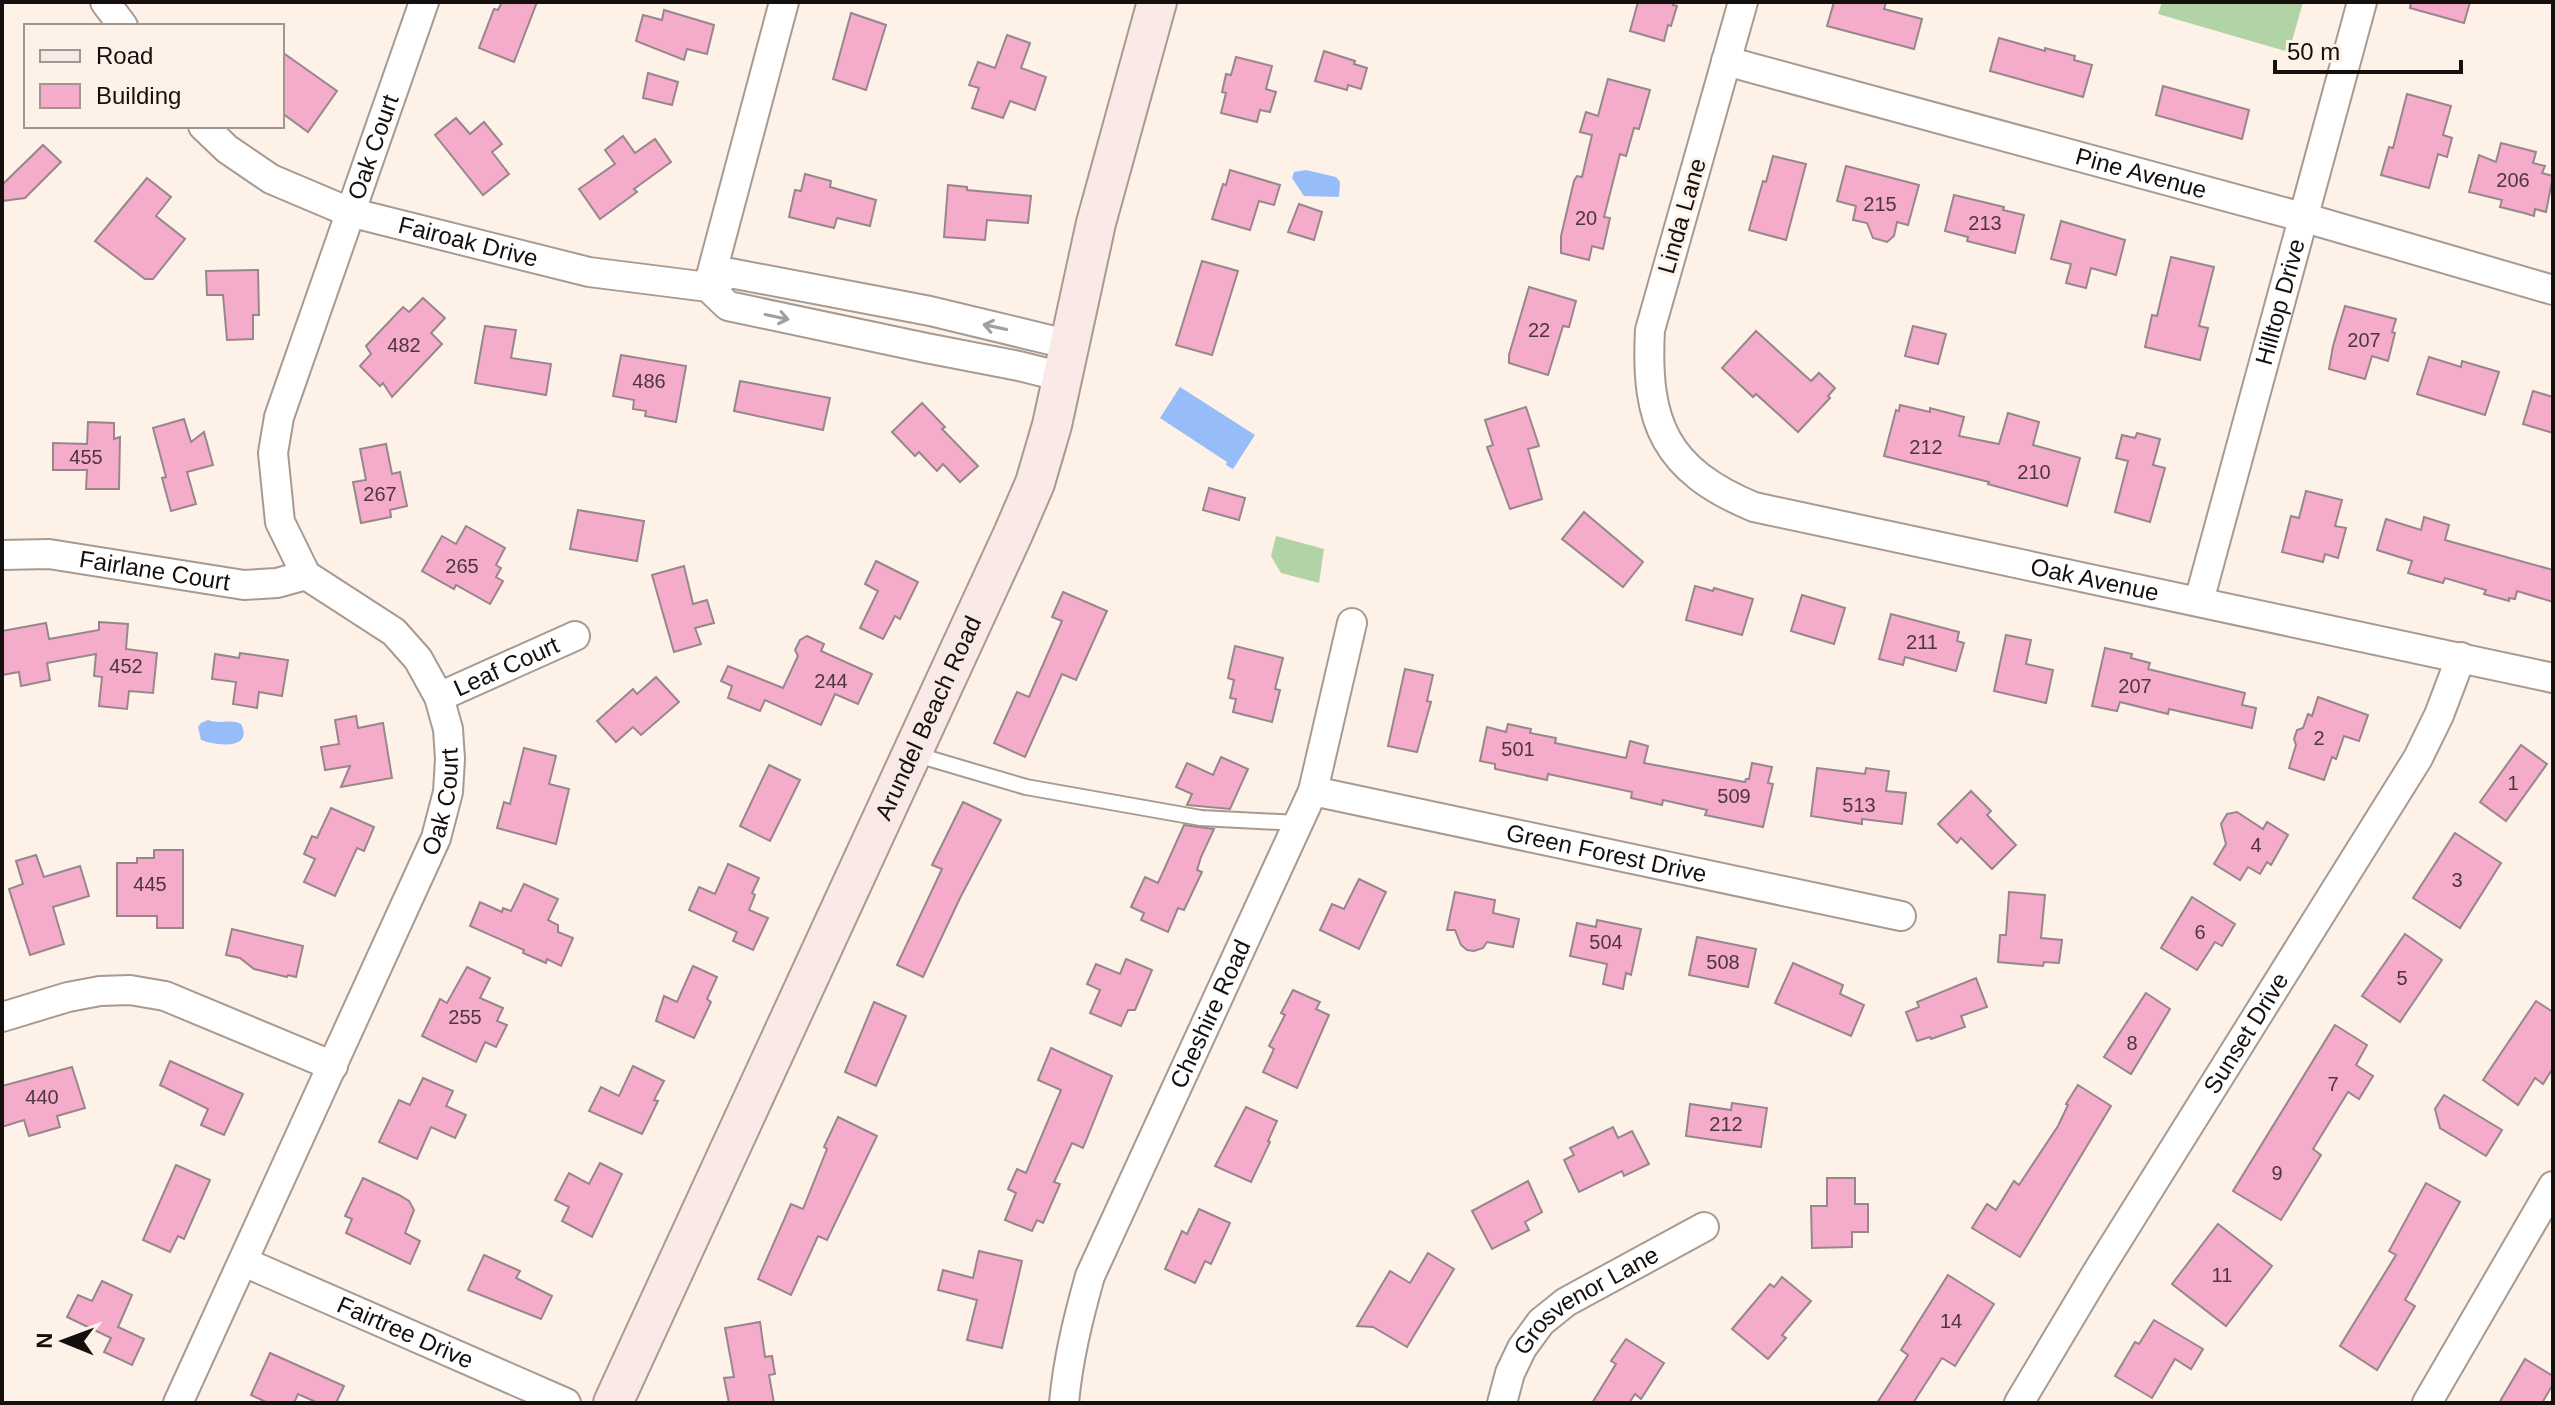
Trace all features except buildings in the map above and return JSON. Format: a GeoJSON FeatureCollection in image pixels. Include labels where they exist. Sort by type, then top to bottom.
{"type":"FeatureCollection","features":[{"type":"Feature","properties":{"kind":"street"},"geometry":{"type":"LineString","coordinates":[[105,2],[122,24]]}},
{"type":"Feature","properties":{"kind":"street","name":"Oak Court"},"geometry":{"type":"LineString","coordinates":[[178,1403],[436,838],[448,792],[448,729],[439,697],[418,659],[394,632],[306,575],[280,522],[273,453],[279,417],[424,2]]}},
{"type":"Feature","properties":{"kind":"street"},"geometry":{"type":"LineString","coordinates":[[708,287],[784,2]]}},
{"type":"Feature","properties":{"kind":"street","name":"Arundel Beach Road"},"geometry":{"type":"LineString","coordinates":[[613,1403],[1035,483],[1067,361],[1098,212],[1157,2]]}},
{"type":"Feature","properties":{"kind":"street","name":"Linda Lane"},"geometry":{"type":"LineString","coordinates":[[1663,432],[1651,398],[1648,369],[1650,330],[1743,2]]}},
{"type":"Feature","properties":{"kind":"street","name":"Hilltop Drive"},"geometry":{"type":"LineString","coordinates":[[2199,601],[2362,2]]}},
{"type":"Feature","properties":{"kind":"street","name":"Pine Avenue"},"geometry":{"type":"LineString","coordinates":[[1726,61],[2302,217],[2553,290]]}},
{"type":"Feature","properties":{"kind":"street","name":"Fairoak Drive"},"geometry":{"type":"LineString","coordinates":[[205,128],[227,149],[271,179],[349,212],[589,272],[708,287],[728,306],[895,342],[1019,366],[1067,361]]}},
{"type":"Feature","properties":{"kind":"street","name":"Fairoak Drive"},"geometry":{"type":"LineString","coordinates":[[708,287],[730,273],[930,311],[1067,361]]}},
{"type":"Feature","properties":{"kind":"street","name":"Oak Avenue"},"geometry":{"type":"LineString","coordinates":[[1663,432],[1688,468],[1706,483],[1754,507],[2553,678]]}},
{"type":"Feature","properties":{"kind":"street","name":"Fairlane Court"},"geometry":{"type":"LineString","coordinates":[[2,555],[49,554],[244,585],[277,583],[306,575]]}},
{"type":"Feature","properties":{"kind":"street","name":"Cheshire Road"},"geometry":{"type":"LineString","coordinates":[[1064,1403],[1067,1364],[1090,1276],[1313,791],[1352,623]]}},
{"type":"Feature","properties":{"kind":"street","name":"Leaf Court"},"geometry":{"type":"LineString","coordinates":[[439,697],[575,636]]}},
{"type":"Feature","properties":{"kind":"street","name":"Sunset Drive"},"geometry":{"type":"LineString","coordinates":[[2019,1403],[2418,758],[2439,715],[2461,657]]}},
{"type":"Feature","properties":{"kind":"street","name":"Green Forest Drive"},"geometry":{"type":"LineString","coordinates":[[1313,791],[1901,916]]}},
{"type":"Feature","properties":{"kind":"street"},"geometry":{"type":"LineString","coordinates":[[2,1017],[68,997],[130,990],[165,996],[333,1066]]}},
{"type":"Feature","properties":{"kind":"street"},"geometry":{"type":"LineString","coordinates":[[2427,1403],[2553,1186]]}},
{"type":"Feature","properties":{"kind":"street","name":"Grosvenor Lane"},"geometry":{"type":"LineString","coordinates":[[1502,1403],[1510,1373],[1522,1348],[1541,1322],[1566,1302],[1704,1227]]}},
{"type":"Feature","properties":{"kind":"street","name":"Fairtree Drive"},"geometry":{"type":"LineString","coordinates":[[244,1262],[566,1403]]}},
{"type":"Feature","properties":{"kind":"lane"},"geometry":{"type":"LineString","coordinates":[[912,753],[1026,787],[1201,818],[1298,823]]}},
{"type":"Feature","properties":{"kind":"green space"},"geometry":{"type":"Polygon","coordinates":[[[2162,2],[2303,2],[2289,52],[2158,14],[2162,2]]]}},
{"type":"Feature","properties":{"kind":"green space"},"geometry":{"type":"Polygon","coordinates":[[[1276,536],[1324,549],[1319,583],[1281,573],[1271,556],[1276,536]]]}},
{"type":"Feature","properties":{"kind":"water"},"geometry":{"type":"Polygon","coordinates":[[[1306,170],[1336,177],[1340,182],[1339,197],[1304,196],[1292,178],[1294,172],[1306,170]]]}},
{"type":"Feature","properties":{"kind":"water"},"geometry":{"type":"Polygon","coordinates":[[[1180,387],[1255,435],[1233,469],[1160,418],[1180,387]]]}},
{"type":"Feature","properties":{"kind":"water"},"geometry":{"type":"Polygon","coordinates":[[[208,720],[241,724],[244,732],[242,738],[232,744],[201,740],[198,727],[208,720]]]}}]}
